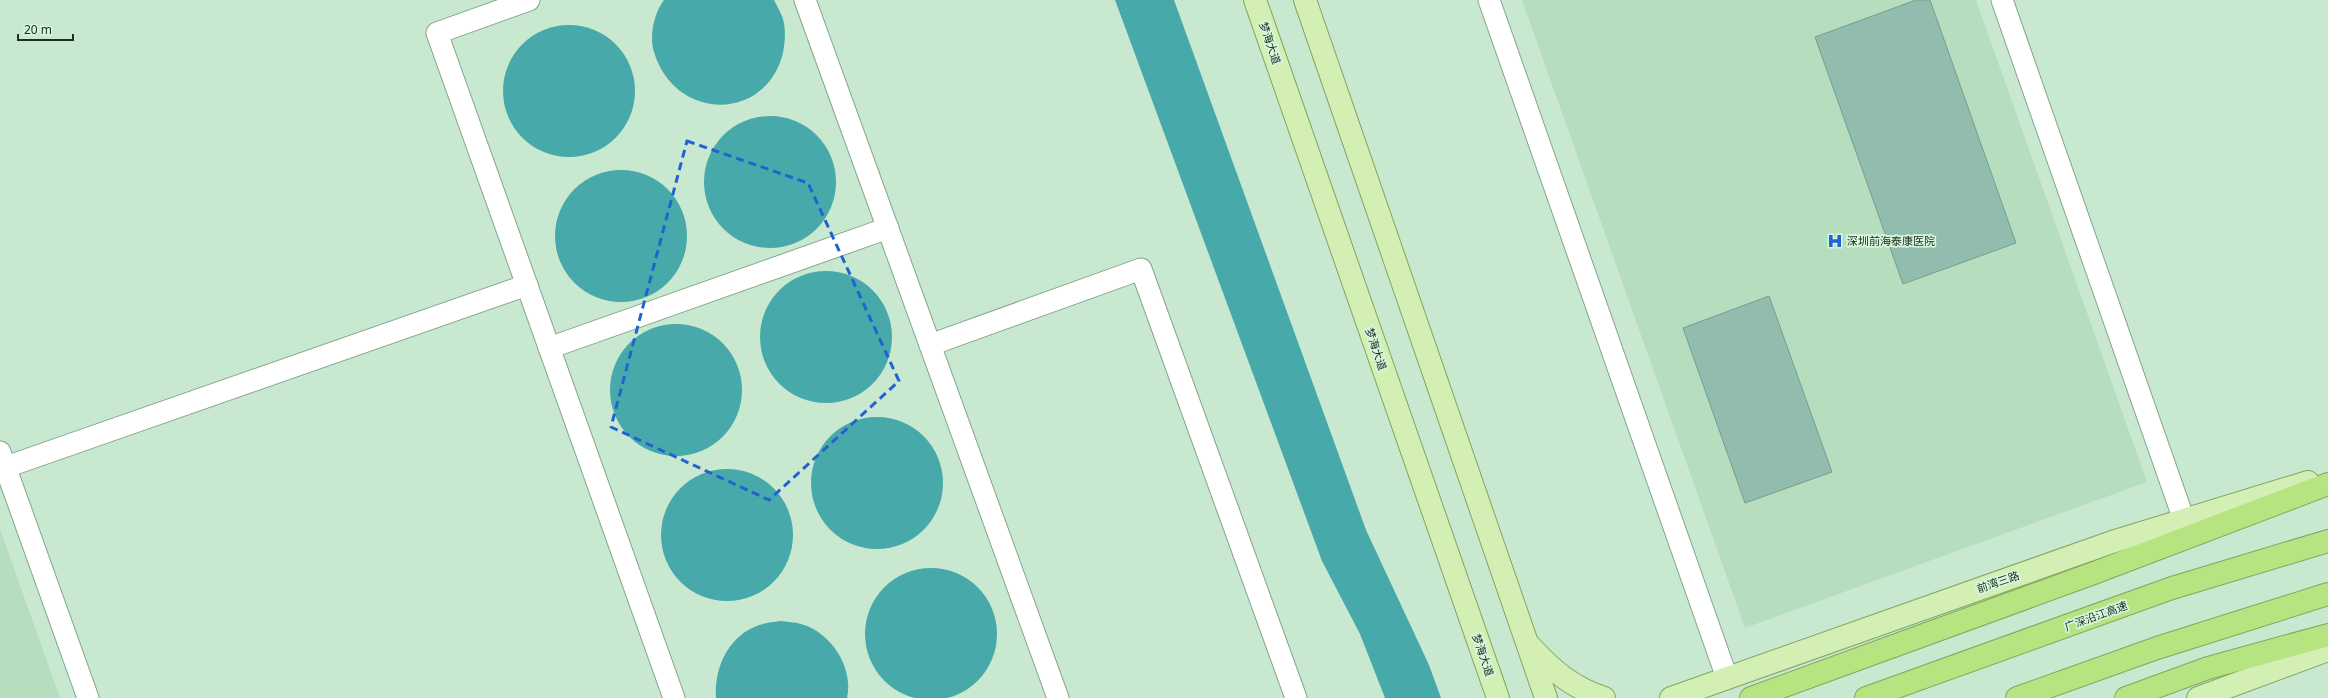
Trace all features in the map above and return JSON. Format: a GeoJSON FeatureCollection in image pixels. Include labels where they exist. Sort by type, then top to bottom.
{"type":"FeatureCollection","features":[{"type":"Feature","properties":{"kind":"highway"},"geometry":{"type":"LineString","coordinates":[[1751,698],[2094,573],[2328,484]]}},
{"type":"Feature","properties":{"kind":"highway","name":"广深沿江高速"},"geometry":{"type":"LineString","coordinates":[[1866,698],[2172,588],[2328,541]]}},
{"type":"Feature","properties":{"kind":"highway"},"geometry":{"type":"LineString","coordinates":[[2017,698],[2157,648],[2328,594]]}},
{"type":"Feature","properties":{"kind":"highway"},"geometry":{"type":"LineString","coordinates":[[2129,697],[2208,668],[2328,635]]}},
{"type":"Feature","properties":{"kind":"main road","name":"梦海大道"},"geometry":{"type":"LineString","coordinates":[[1255,0],[1498,698]]}},
{"type":"Feature","properties":{"kind":"main road"},"geometry":{"type":"LineString","coordinates":[[1305,0],[1546,698]]}},
{"type":"Feature","properties":{"kind":"main road","name":"前湾三路"},"geometry":{"type":"LineString","coordinates":[[1671,698],[2112,542],[2328,476]]}},
{"type":"Feature","properties":{"kind":"main road"},"geometry":{"type":"LineString","coordinates":[[1525,639],[1561,677],[1578,688],[1604,698]]}},
{"type":"Feature","properties":{"kind":"main road"},"geometry":{"type":"LineString","coordinates":[[1480,646],[1485,698]]}},
{"type":"Feature","properties":{"kind":"main road"},"geometry":{"type":"LineString","coordinates":[[2198,698],[2328,650]]}},
{"type":"Feature","properties":{"kind":"street"},"geometry":{"type":"LineString","coordinates":[[529,0],[437,33],[674,698]]}},
{"type":"Feature","properties":{"kind":"street"},"geometry":{"type":"LineString","coordinates":[[805,0],[1058,698]]}},
{"type":"Feature","properties":{"kind":"street"},"geometry":{"type":"LineString","coordinates":[[1489,0],[1727,678]]}},
{"type":"Feature","properties":{"kind":"street"},"geometry":{"type":"LineString","coordinates":[[2002,0],[2184,520]]}},
{"type":"Feature","properties":{"kind":"street"},"geometry":{"type":"LineString","coordinates":[[549,348],[888,228]]}},
{"type":"Feature","properties":{"kind":"street"},"geometry":{"type":"LineString","coordinates":[[930,344],[1141,269],[1296,698]]}},
{"type":"Feature","properties":{"kind":"street"},"geometry":{"type":"LineString","coordinates":[[88,698],[3,460],[527,285]]}},
{"type":"Feature","properties":{"kind":"highlighted area"},"geometry":{"type":"Polygon","coordinates":[[[687,141],[808,183],[899,381],[769,500],[611,427],[687,141]]]}},
{"type":"Feature","properties":{"kind":"shaded area","name":"深圳前海泰康医院"},"geometry":{"type":"Polygon","coordinates":[[[1522,0],[1976,0],[2147,482],[1745,628],[1522,0]]]}},
{"type":"Feature","properties":{"kind":"shaded area"},"geometry":{"type":"Polygon","coordinates":[[[0,529],[60,698],[0,698],[0,529]]]}},
{"type":"Feature","properties":{"kind":"water"},"geometry":{"type":"Polygon","coordinates":[[[664,0],[774,0],[783,19],[785,36],[783,53],[773,76],[759,92],[740,101],[720,105],[700,101],[681,91],[665,75],[654,52],[652,39],[653,25],[660,5],[664,0]]]}},
{"type":"Feature","properties":{"kind":"water"},"geometry":{"type":"Polygon","coordinates":[[[1115,0],[1174,0],[1366,530],[1429,665],[1441,698],[1385,698],[1360,634],[1322,561],[1115,0]]]}},
{"type":"Feature","properties":{"kind":"water"},"geometry":{"type":"Polygon","coordinates":[[[576,25],[588,27],[600,32],[616,44],[628,60],[633,72],[635,91],[633,110],[628,122],[616,138],[600,150],[588,155],[562,157],[550,155],[538,150],[522,138],[510,122],[505,110],[503,84],[505,72],[510,60],[522,44],[538,32],[550,27],[576,25]]]}},
{"type":"Feature","properties":{"kind":"water"},"geometry":{"type":"Polygon","coordinates":[[[777,116],[789,118],[801,123],[817,135],[829,151],[834,163],[836,182],[834,201],[829,213],[817,229],[801,241],[789,246],[763,248],[751,246],[739,241],[723,229],[711,213],[706,201],[704,175],[706,163],[711,151],[723,135],[739,123],[751,118],[777,116]]]}},
{"type":"Feature","properties":{"kind":"water"},"geometry":{"type":"Polygon","coordinates":[[[628,170],[640,172],[652,177],[668,189],[680,205],[685,217],[687,236],[685,255],[680,267],[668,283],[652,295],[640,300],[614,302],[602,300],[590,295],[574,283],[562,267],[557,255],[555,229],[557,217],[562,205],[574,189],[590,177],[602,172],[628,170]]]}},
{"type":"Feature","properties":{"kind":"water"},"geometry":{"type":"Polygon","coordinates":[[[833,271],[845,273],[857,278],[873,290],[885,306],[890,318],[892,337],[890,356],[885,368],[873,384],[857,396],[845,401],[819,403],[807,401],[795,396],[779,384],[767,368],[762,356],[760,330],[762,318],[767,306],[779,290],[795,278],[807,273],[833,271]]]}},
{"type":"Feature","properties":{"kind":"water"},"geometry":{"type":"Polygon","coordinates":[[[683,324],[707,331],[723,343],[735,359],[741,377],[741,403],[735,421],[723,437],[707,449],[689,455],[669,456],[645,449],[629,437],[617,421],[611,403],[610,383],[617,359],[629,343],[645,331],[663,325],[683,324]]]}},
{"type":"Feature","properties":{"kind":"water"},"geometry":{"type":"Polygon","coordinates":[[[870,417],[884,417],[902,422],[914,428],[924,436],[932,446],[938,458],[942,470],[942,496],[938,508],[932,520],[924,530],[914,538],[902,544],[884,549],[870,549],[852,544],[840,538],[830,530],[822,520],[816,508],[811,490],[811,476],[816,458],[822,446],[830,436],[840,428],[852,422],[870,417]]]}},
{"type":"Feature","properties":{"kind":"water"},"geometry":{"type":"Polygon","coordinates":[[[734,469],[758,476],[774,488],[786,504],[792,522],[792,548],[786,566],[774,582],[758,594],[740,600],[720,601],[696,594],[680,582],[668,566],[662,548],[661,528],[668,504],[680,488],[696,476],[714,470],[734,469]]]}},
{"type":"Feature","properties":{"kind":"water"},"geometry":{"type":"Polygon","coordinates":[[[937,568],[956,573],[968,579],[978,587],[986,597],[992,609],[996,621],[996,647],[992,659],[986,671],[978,681],[968,689],[956,695],[944,699],[925,700],[906,695],[894,689],[884,681],[876,671],[870,659],[866,647],[865,628],[870,609],[876,597],[884,587],[894,579],[906,573],[918,569],[937,568]]]}},
{"type":"Feature","properties":{"kind":"water"},"geometry":{"type":"Polygon","coordinates":[[[780,621],[799,623],[812,628],[831,643],[838,653],[847,675],[847,698],[716,698],[718,675],[725,654],[731,645],[748,630],[761,624],[780,621]]]}},
{"type":"Feature","properties":{"kind":"building"},"geometry":{"type":"Polygon","coordinates":[[[1916,0],[1930,0],[2016,243],[1903,284],[1815,37],[1916,0]]]}},
{"type":"Feature","properties":{"kind":"building"},"geometry":{"type":"Polygon","coordinates":[[[1769,296],[1832,472],[1745,503],[1683,328],[1769,296]]]}},
{"type":"Feature","properties":{"kind":"place","name":"深圳前海泰康医院"},"geometry":{"type":"Point","coordinates":[1835,241]}}]}
